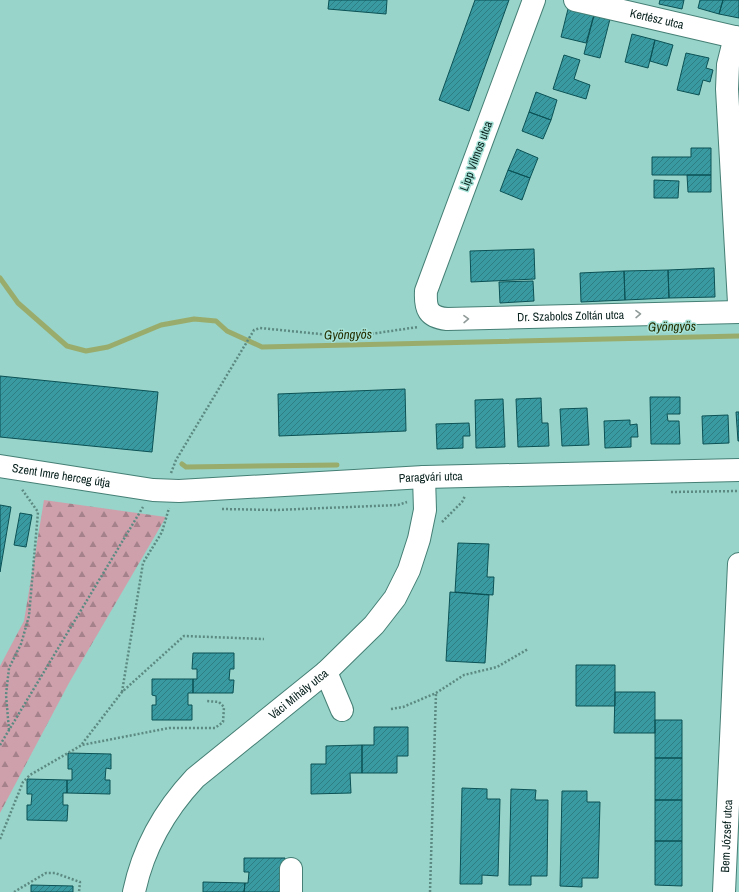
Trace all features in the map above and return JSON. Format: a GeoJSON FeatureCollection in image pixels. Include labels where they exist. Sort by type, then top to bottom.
{"type":"FeatureCollection","features":[{"type":"Feature","properties":{"kind":"street","name":"Lipp Vilmos utca"},"geometry":{"type":"LineString","coordinates":[[429,312],[426,302],[426,291],[534,0]]}},
{"type":"Feature","properties":{"kind":"street","name":"Kertész utca"},"geometry":{"type":"LineString","coordinates":[[575,0],[737,38]]}},
{"type":"Feature","properties":{"kind":"street"},"geometry":{"type":"LineString","coordinates":[[737,38],[728,65],[728,89],[739,303]]}},
{"type":"Feature","properties":{"kind":"street","name":"Dr. Szabolcs Zoltán utca"},"geometry":{"type":"LineString","coordinates":[[429,312],[437,318],[447,319],[739,312]]}},
{"type":"Feature","properties":{"kind":"street","name":"Szent Imre herceg útja"},"geometry":{"type":"LineString","coordinates":[[5,466],[123,485]]}},
{"type":"Feature","properties":{"kind":"street","name":"Paragvári utca"},"geometry":{"type":"LineString","coordinates":[[123,485],[153,490],[179,491],[424,477],[739,470]]}},
{"type":"Feature","properties":{"kind":"street","name":"Váci Mihály utca"},"geometry":{"type":"LineString","coordinates":[[134,892],[145,856],[156,831],[180,794],[195,778],[326,672],[374,625],[395,598],[409,570],[419,539],[425,510],[424,477]]}},
{"type":"Feature","properties":{"kind":"street","name":"Bem József utca"},"geometry":{"type":"LineString","coordinates":[[724,892],[739,564]]}},
{"type":"Feature","properties":{"kind":"street"},"geometry":{"type":"LineString","coordinates":[[326,672],[342,710]]}},
{"type":"Feature","properties":{"kind":"street"},"geometry":{"type":"LineString","coordinates":[[291,869],[291,892]]}},
{"type":"Feature","properties":{"kind":"path"},"geometry":{"type":"LineString","coordinates":[[176,460],[253,332],[260,328],[350,337],[416,328],[420,326],[429,312]]}},
{"type":"Feature","properties":{"kind":"path"},"geometry":{"type":"LineString","coordinates":[[5,466],[27,499],[38,512],[30,616],[20,644],[9,668],[6,695],[9,730]]}},
{"type":"Feature","properties":{"kind":"path"},"geometry":{"type":"LineString","coordinates":[[446,517],[462,502],[465,496]]}},
{"type":"Feature","properties":{"kind":"path"},"geometry":{"type":"LineString","coordinates":[[388,500],[388,505]]}},
{"type":"Feature","properties":{"kind":"path"},"geometry":{"type":"LineString","coordinates":[[220,509],[276,510],[404,503]]}},
{"type":"Feature","properties":{"kind":"path"},"geometry":{"type":"LineString","coordinates":[[0,745],[144,505]]}},
{"type":"Feature","properties":{"kind":"path"},"geometry":{"type":"LineString","coordinates":[[163,506],[176,507]]}},
{"type":"Feature","properties":{"kind":"path"},"geometry":{"type":"LineString","coordinates":[[122,692],[143,563],[162,532],[170,507]]}},
{"type":"Feature","properties":{"kind":"path"},"geometry":{"type":"LineString","coordinates":[[82,745],[122,692],[184,636],[264,639]]}},
{"type":"Feature","properties":{"kind":"path"},"geometry":{"type":"LineString","coordinates":[[391,709],[403,707],[436,693],[464,675],[497,667],[528,649]]}},
{"type":"Feature","properties":{"kind":"path"},"geometry":{"type":"LineString","coordinates":[[430,892],[436,693]]}},
{"type":"Feature","properties":{"kind":"path"},"geometry":{"type":"LineString","coordinates":[[0,839],[23,782],[30,775],[82,745],[169,728],[215,728],[223,722],[224,707],[219,702],[206,701]]}},
{"type":"Feature","properties":{"kind":"path"},"geometry":{"type":"LineString","coordinates":[[14,892],[46,873],[55,873],[80,882],[80,892]]}},
{"type":"Feature","properties":{"kind":"green space"},"geometry":{"type":"Polygon","coordinates":[[[44,500],[166,517],[69,683],[0,813],[0,666],[24,621],[44,500]]]}},
{"type":"Feature","properties":{"kind":"building"},"geometry":{"type":"Polygon","coordinates":[[[329,0],[387,0],[386,14],[328,9],[329,0]]]}},
{"type":"Feature","properties":{"kind":"building"},"geometry":{"type":"Polygon","coordinates":[[[475,0],[509,0],[469,111],[439,100],[475,0]]]}},
{"type":"Feature","properties":{"kind":"building"},"geometry":{"type":"Polygon","coordinates":[[[660,0],[684,0],[682,9],[659,4],[660,0]]]}},
{"type":"Feature","properties":{"kind":"building"},"geometry":{"type":"Polygon","coordinates":[[[700,0],[723,0],[719,14],[698,8],[700,0]]]}},
{"type":"Feature","properties":{"kind":"building"},"geometry":{"type":"Polygon","coordinates":[[[723,0],[739,0],[739,18],[719,14],[723,0]]]}},
{"type":"Feature","properties":{"kind":"building"},"geometry":{"type":"Polygon","coordinates":[[[568,9],[594,15],[586,43],[561,37],[568,9]]]}},
{"type":"Feature","properties":{"kind":"building"},"geometry":{"type":"Polygon","coordinates":[[[594,15],[610,19],[600,58],[584,54],[594,15]]]}},
{"type":"Feature","properties":{"kind":"building"},"geometry":{"type":"Polygon","coordinates":[[[632,34],[655,40],[648,68],[625,62],[632,34]]]}},
{"type":"Feature","properties":{"kind":"building"},"geometry":{"type":"Polygon","coordinates":[[[655,40],[673,45],[667,66],[650,61],[655,40]]]}},
{"type":"Feature","properties":{"kind":"building"},"geometry":{"type":"Polygon","coordinates":[[[686,53],[709,58],[706,68],[713,70],[710,82],[703,80],[699,95],[677,90],[686,53]]]}},
{"type":"Feature","properties":{"kind":"building"},"geometry":{"type":"Polygon","coordinates":[[[564,55],[580,60],[574,79],[590,85],[586,99],[553,89],[564,55]]]}},
{"type":"Feature","properties":{"kind":"building"},"geometry":{"type":"Polygon","coordinates":[[[536,92],[557,100],[551,120],[529,112],[536,92]]]}},
{"type":"Feature","properties":{"kind":"building"},"geometry":{"type":"Polygon","coordinates":[[[529,112],[551,120],[543,139],[522,131],[529,112]]]}},
{"type":"Feature","properties":{"kind":"building"},"geometry":{"type":"Polygon","coordinates":[[[691,148],[711,148],[711,175],[652,175],[652,157],[691,157],[691,148]]]}},
{"type":"Feature","properties":{"kind":"building"},"geometry":{"type":"Polygon","coordinates":[[[517,149],[538,158],[530,178],[508,170],[517,149]]]}},
{"type":"Feature","properties":{"kind":"building"},"geometry":{"type":"Polygon","coordinates":[[[508,170],[530,178],[522,200],[500,191],[508,170]]]}},
{"type":"Feature","properties":{"kind":"building"},"geometry":{"type":"Polygon","coordinates":[[[687,175],[711,175],[711,192],[688,192],[687,175]]]}},
{"type":"Feature","properties":{"kind":"building"},"geometry":{"type":"Polygon","coordinates":[[[654,180],[679,181],[678,198],[654,198],[654,180]]]}},
{"type":"Feature","properties":{"kind":"building"},"geometry":{"type":"Polygon","coordinates":[[[534,249],[535,279],[471,282],[470,251],[534,249]]]}},
{"type":"Feature","properties":{"kind":"building"},"geometry":{"type":"Polygon","coordinates":[[[714,268],[715,297],[669,298],[668,270],[714,268]]]}},
{"type":"Feature","properties":{"kind":"building"},"geometry":{"type":"Polygon","coordinates":[[[668,270],[669,298],[625,300],[624,271],[668,270]]]}},
{"type":"Feature","properties":{"kind":"building"},"geometry":{"type":"Polygon","coordinates":[[[624,271],[625,300],[581,302],[580,273],[624,271]]]}},
{"type":"Feature","properties":{"kind":"building"},"geometry":{"type":"Polygon","coordinates":[[[533,281],[534,301],[500,303],[499,282],[533,281]]]}},
{"type":"Feature","properties":{"kind":"building"},"geometry":{"type":"Polygon","coordinates":[[[0,376],[158,392],[152,452],[0,437],[0,376]]]}},
{"type":"Feature","properties":{"kind":"building"},"geometry":{"type":"Polygon","coordinates":[[[405,389],[406,431],[279,436],[278,394],[405,389]]]}},
{"type":"Feature","properties":{"kind":"building"},"geometry":{"type":"Polygon","coordinates":[[[650,397],[680,397],[680,414],[667,414],[668,421],[679,421],[680,444],[651,444],[650,397]]]}},
{"type":"Feature","properties":{"kind":"building"},"geometry":{"type":"Polygon","coordinates":[[[541,398],[542,423],[548,423],[549,446],[518,447],[516,399],[541,398]]]}},
{"type":"Feature","properties":{"kind":"building"},"geometry":{"type":"Polygon","coordinates":[[[503,399],[505,447],[476,448],[475,400],[503,399]]]}},
{"type":"Feature","properties":{"kind":"building"},"geometry":{"type":"Polygon","coordinates":[[[587,408],[589,445],[562,446],[560,409],[587,408]]]}},
{"type":"Feature","properties":{"kind":"building"},"geometry":{"type":"Polygon","coordinates":[[[736,412],[739,412],[739,441],[738,441],[736,412]]]}},
{"type":"Feature","properties":{"kind":"building"},"geometry":{"type":"Polygon","coordinates":[[[728,415],[729,443],[703,444],[702,416],[728,415]]]}},
{"type":"Feature","properties":{"kind":"building"},"geometry":{"type":"Polygon","coordinates":[[[630,420],[630,425],[637,424],[638,437],[631,437],[631,447],[605,448],[604,421],[630,420]]]}},
{"type":"Feature","properties":{"kind":"building"},"geometry":{"type":"Polygon","coordinates":[[[469,423],[470,436],[463,436],[463,448],[437,449],[436,424],[469,423]]]}},
{"type":"Feature","properties":{"kind":"building"},"geometry":{"type":"Polygon","coordinates":[[[0,505],[11,507],[0,572],[0,505]]]}},
{"type":"Feature","properties":{"kind":"building"},"geometry":{"type":"Polygon","coordinates":[[[20,513],[32,515],[26,547],[14,545],[20,513]]]}},
{"type":"Feature","properties":{"kind":"building"},"geometry":{"type":"Polygon","coordinates":[[[458,543],[489,544],[487,577],[494,577],[493,595],[455,592],[458,543]]]}},
{"type":"Feature","properties":{"kind":"building"},"geometry":{"type":"Polygon","coordinates":[[[450,592],[489,595],[485,663],[446,661],[450,592]]]}},
{"type":"Feature","properties":{"kind":"building"},"geometry":{"type":"Polygon","coordinates":[[[193,653],[234,653],[234,669],[230,669],[229,680],[234,680],[233,693],[193,693],[193,679],[197,679],[197,669],[192,669],[193,653]]]}},
{"type":"Feature","properties":{"kind":"building"},"geometry":{"type":"Polygon","coordinates":[[[576,665],[615,665],[615,706],[576,706],[576,665]]]}},
{"type":"Feature","properties":{"kind":"building"},"geometry":{"type":"Polygon","coordinates":[[[152,679],[193,679],[193,693],[188,693],[188,705],[192,705],[192,720],[152,720],[152,705],[156,705],[156,696],[152,695],[152,679]]]}},
{"type":"Feature","properties":{"kind":"building"},"geometry":{"type":"Polygon","coordinates":[[[615,692],[655,692],[655,733],[614,733],[615,692]]]}},
{"type":"Feature","properties":{"kind":"building"},"geometry":{"type":"Polygon","coordinates":[[[655,720],[682,720],[682,758],[655,758],[655,720]]]}},
{"type":"Feature","properties":{"kind":"building"},"geometry":{"type":"Polygon","coordinates":[[[374,727],[408,727],[408,756],[397,756],[397,773],[362,773],[362,745],[374,745],[374,727]]]}},
{"type":"Feature","properties":{"kind":"building"},"geometry":{"type":"Polygon","coordinates":[[[362,745],[362,773],[350,773],[351,793],[311,794],[311,764],[326,764],[326,746],[362,745]]]}},
{"type":"Feature","properties":{"kind":"building"},"geometry":{"type":"Polygon","coordinates":[[[68,753],[111,754],[111,769],[106,768],[105,780],[110,780],[110,794],[67,793],[67,780],[72,780],[72,769],[68,769],[68,753]]]}},
{"type":"Feature","properties":{"kind":"building"},"geometry":{"type":"Polygon","coordinates":[[[655,758],[682,758],[682,800],[655,800],[655,758]]]}},
{"type":"Feature","properties":{"kind":"building"},"geometry":{"type":"Polygon","coordinates":[[[27,779],[67,780],[67,793],[63,793],[63,805],[68,805],[67,821],[27,820],[27,805],[31,805],[32,794],[27,794],[27,779]]]}},
{"type":"Feature","properties":{"kind":"building"},"geometry":{"type":"Polygon","coordinates":[[[462,788],[487,789],[487,799],[500,799],[498,876],[482,875],[482,884],[460,884],[462,788]]]}},
{"type":"Feature","properties":{"kind":"building"},"geometry":{"type":"Polygon","coordinates":[[[511,789],[536,790],[535,800],[548,800],[547,876],[531,876],[531,885],[509,885],[511,789]]]}},
{"type":"Feature","properties":{"kind":"building"},"geometry":{"type":"Polygon","coordinates":[[[562,791],[587,791],[587,802],[600,802],[598,878],[582,878],[582,887],[560,886],[562,791]]]}},
{"type":"Feature","properties":{"kind":"building"},"geometry":{"type":"Polygon","coordinates":[[[655,800],[682,800],[682,841],[655,841],[655,800]]]}},
{"type":"Feature","properties":{"kind":"building"},"geometry":{"type":"Polygon","coordinates":[[[655,841],[682,841],[682,886],[655,885],[655,841]]]}},
{"type":"Feature","properties":{"kind":"building"},"geometry":{"type":"Polygon","coordinates":[[[244,858],[285,858],[285,892],[244,892],[245,883],[248,883],[249,872],[244,872],[244,858]]]}},
{"type":"Feature","properties":{"kind":"building"},"geometry":{"type":"Polygon","coordinates":[[[203,882],[245,883],[244,892],[203,892],[203,882]]]}},
{"type":"Feature","properties":{"kind":"building"},"geometry":{"type":"Polygon","coordinates":[[[31,885],[73,886],[73,892],[31,892],[31,885]]]}},
{"type":"Feature","properties":{"kind":"waterway","name":"Gyöngyös"},"geometry":{"type":"LineString","coordinates":[[0,278],[18,303],[67,346],[86,351],[108,347],[161,325],[194,319],[216,321],[227,331],[262,347],[739,336]]}},
{"type":"Feature","properties":{"kind":"waterway"},"geometry":{"type":"LineString","coordinates":[[182,464],[186,467],[337,465]]}}]}
